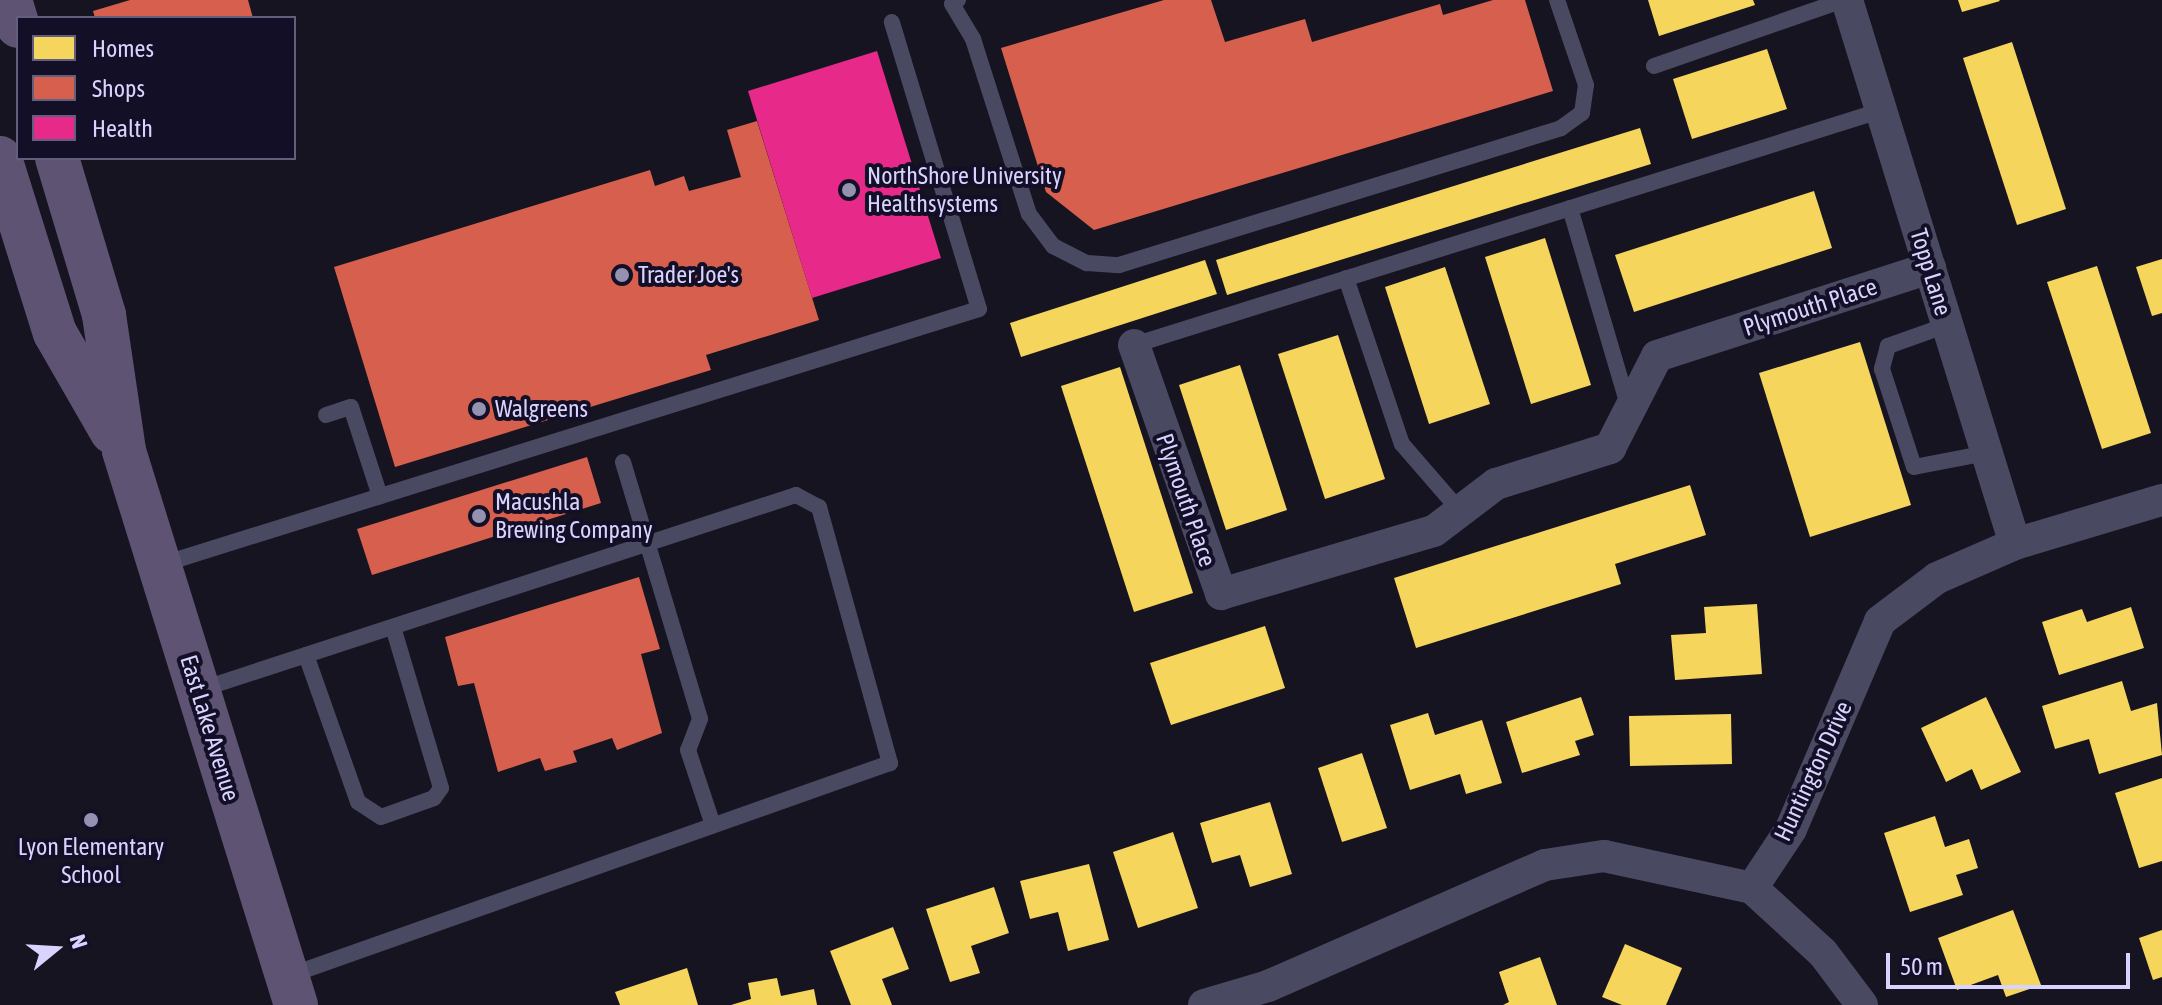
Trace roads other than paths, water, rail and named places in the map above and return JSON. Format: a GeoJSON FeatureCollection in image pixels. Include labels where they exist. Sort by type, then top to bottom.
{"type":"FeatureCollection","features":[{"type":"Feature","properties":{"kind":"main road"},"geometry":{"type":"LineString","coordinates":[[10,0],[16,20]]}},
{"type":"Feature","properties":{"kind":"main road","name":"East Lake Avenue"},"geometry":{"type":"LineString","coordinates":[[0,158],[55,333],[124,451]]}},
{"type":"Feature","properties":{"kind":"main road","name":"East Lake Avenue"},"geometry":{"type":"LineString","coordinates":[[58,160],[104,315],[124,451],[291,991]]}},
{"type":"Feature","properties":{"kind":"street","name":"Topp Lane"},"geometry":{"type":"LineString","coordinates":[[1846,0],[1883,110],[2015,544]]}},
{"type":"Feature","properties":{"kind":"street","name":"Plymouth Place"},"geometry":{"type":"LineString","coordinates":[[1134,345],[1221,594],[1434,531],[1496,484],[1610,448],[1657,356],[1930,268]]}},
{"type":"Feature","properties":{"kind":"street","name":"Huntington Drive"},"geometry":{"type":"LineString","coordinates":[[1752,888],[1791,829],[1880,621],[1937,578],[2015,544],[2162,500]]}},
{"type":"Feature","properties":{"kind":"street"},"geometry":{"type":"LineString","coordinates":[[1204,1005],[1272,996],[1545,865],[1604,856],[1752,888],[1823,953],[1862,1005]]}},
{"type":"Feature","properties":{"kind":"lane"},"geometry":{"type":"LineString","coordinates":[[955,2],[973,39],[1029,214],[1053,246],[1087,263],[1119,265],[1561,128],[1582,113],[1586,85],[1557,0]]}},
{"type":"Feature","properties":{"kind":"lane"},"geometry":{"type":"LineString","coordinates":[[1654,66],[1846,0]]}},
{"type":"Feature","properties":{"kind":"lane"},"geometry":{"type":"LineString","coordinates":[[159,565],[979,309],[892,22]]}},
{"type":"Feature","properties":{"kind":"lane"},"geometry":{"type":"LineString","coordinates":[[1134,345],[1883,110]]}},
{"type":"Feature","properties":{"kind":"lane"},"geometry":{"type":"LineString","coordinates":[[1570,208],[1629,410]]}},
{"type":"Feature","properties":{"kind":"lane"},"geometry":{"type":"LineString","coordinates":[[1346,278],[1402,444],[1460,511]]}},
{"type":"Feature","properties":{"kind":"lane"},"geometry":{"type":"LineString","coordinates":[[1947,325],[1888,346],[1882,369],[1914,467],[1987,453]]}},
{"type":"Feature","properties":{"kind":"lane"},"geometry":{"type":"LineString","coordinates":[[326,415],[351,407],[380,496]]}},
{"type":"Feature","properties":{"kind":"lane"},"geometry":{"type":"LineString","coordinates":[[623,462],[700,719],[688,750],[713,825]]}},
{"type":"Feature","properties":{"kind":"lane"},"geometry":{"type":"LineString","coordinates":[[198,690],[796,495],[819,507],[890,763],[713,825],[291,991]]}},
{"type":"Feature","properties":{"kind":"lane"},"geometry":{"type":"LineString","coordinates":[[306,655],[358,802],[381,817],[434,798],[441,788],[393,627]]}},
{"type":"Feature","properties":{"kind":"place","name":"NorthShore University Healthsystems"},"geometry":{"type":"Point","coordinates":[849,190]}},
{"type":"Feature","properties":{"kind":"place","name":"Trader Joe's"},"geometry":{"type":"Point","coordinates":[622,275]}},
{"type":"Feature","properties":{"kind":"place","name":"Walgreens"},"geometry":{"type":"Point","coordinates":[479,409]}},
{"type":"Feature","properties":{"kind":"place","name":"Macushla Brewing Company"},"geometry":{"type":"Point","coordinates":[479,516]}},
{"type":"Feature","properties":{"kind":"place","name":"Lyon Elementary School"},"geometry":{"type":"Point","coordinates":[91,820]}}]}
